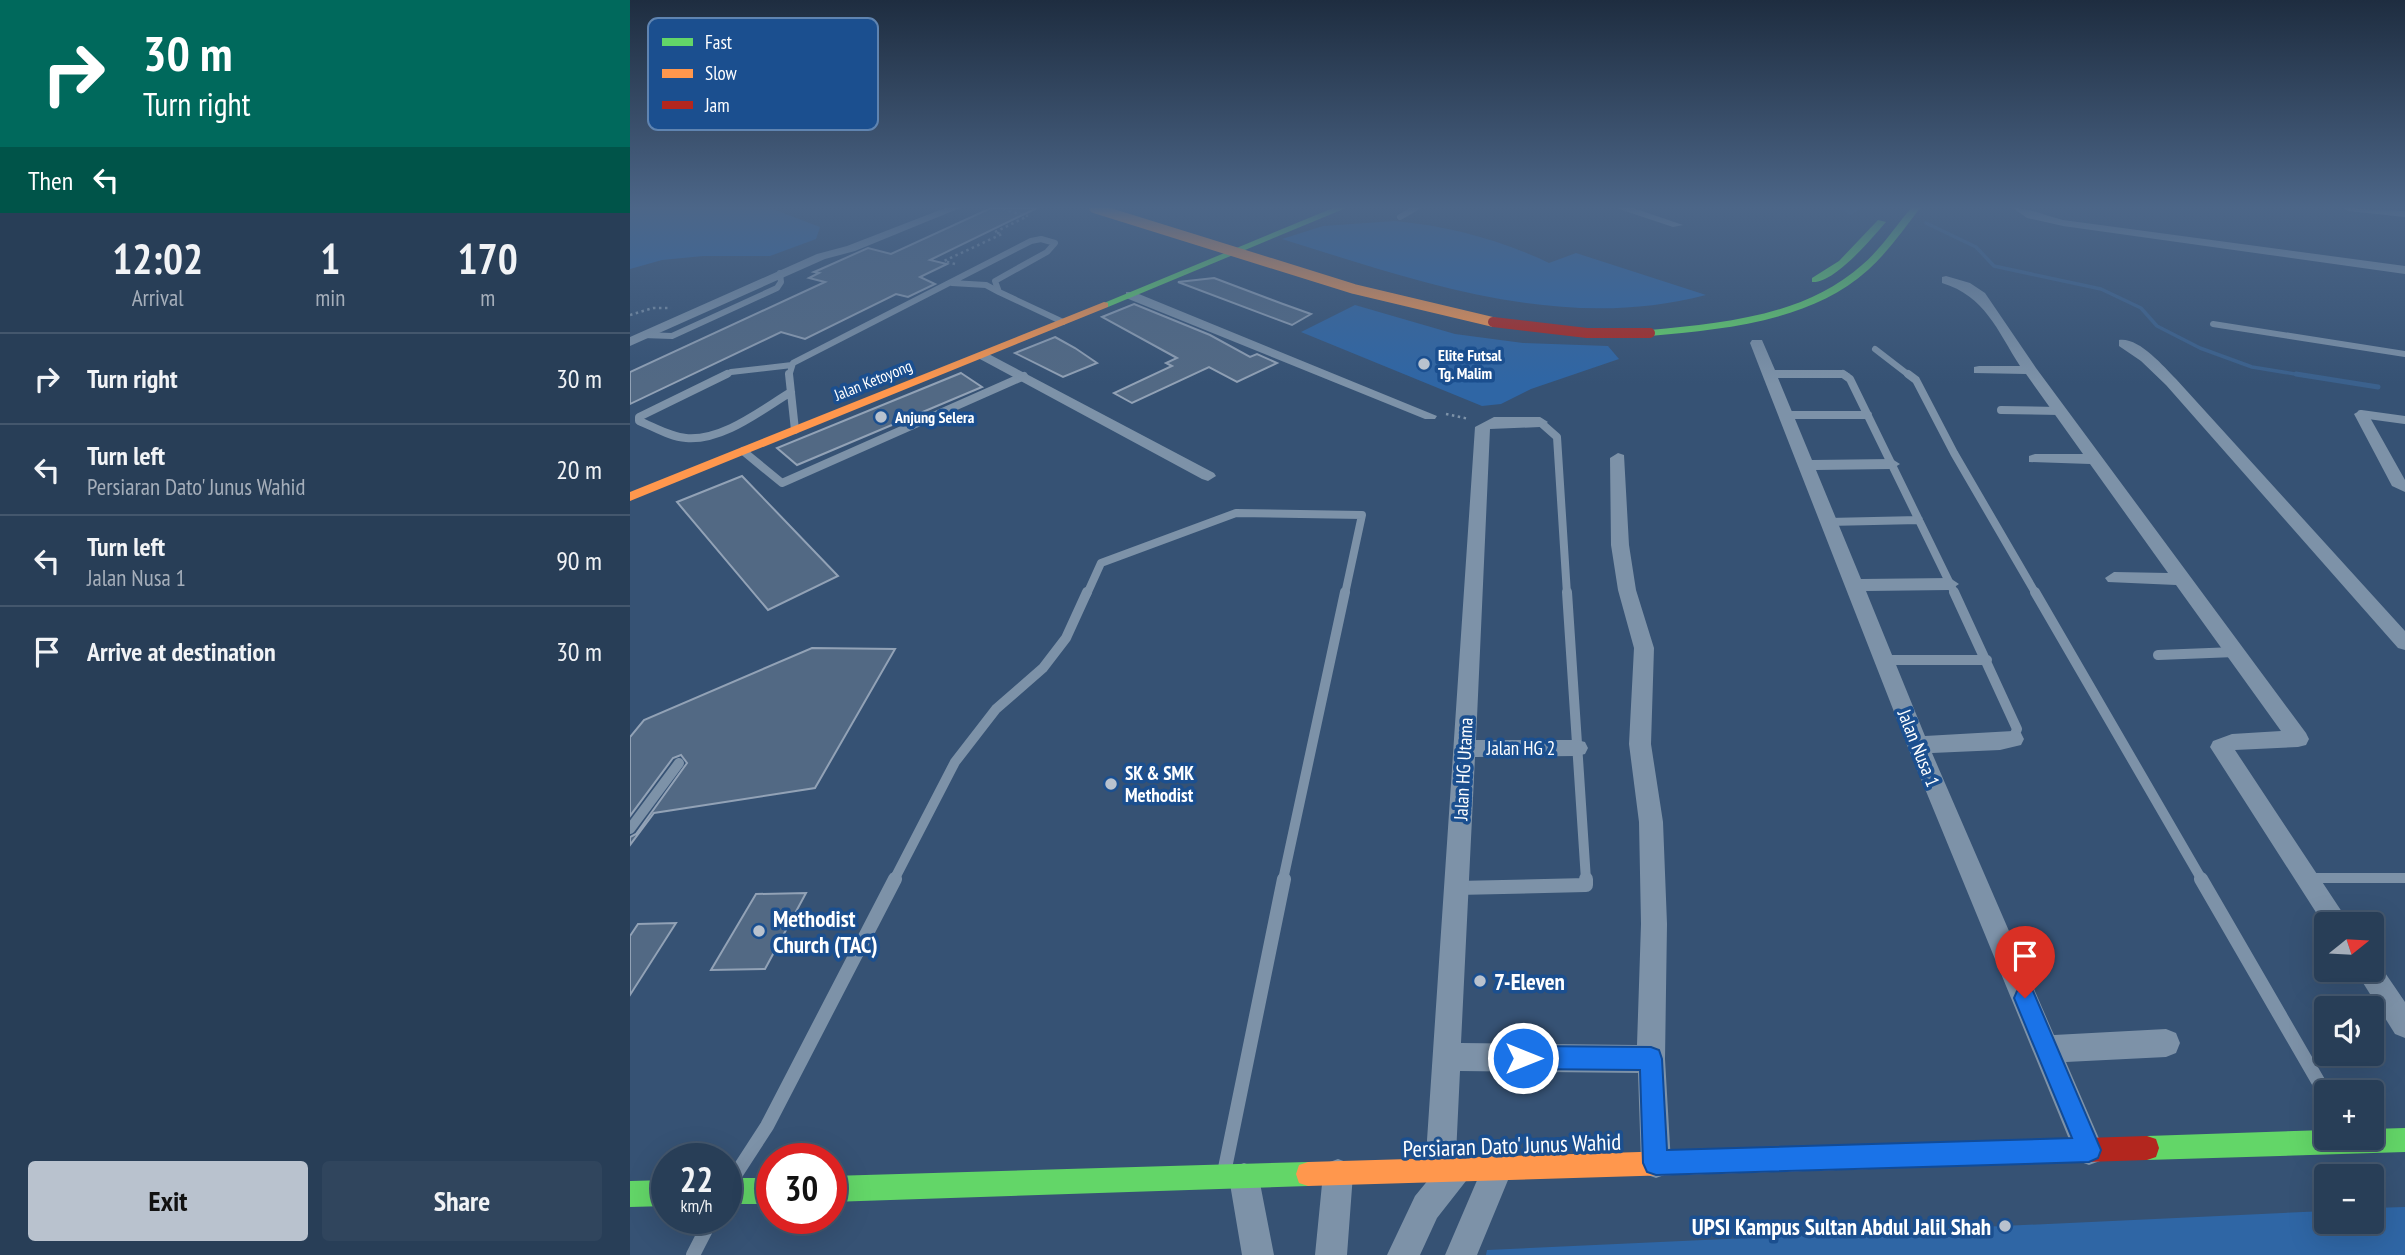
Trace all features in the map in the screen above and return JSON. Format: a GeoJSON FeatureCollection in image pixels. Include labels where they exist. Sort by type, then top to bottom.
{"type":"FeatureCollection","features":[{"type":"Feature","properties":{"kind":"main road","name":"Jalan Ketoyong"},"geometry":{"type":"LineString","coordinates":[[630,497],[1199,267]]}},
{"type":"Feature","properties":{"kind":"main road"},"geometry":{"type":"LineString","coordinates":[[1282,267],[1354,289],[1480,321],[1587,333],[1652,327],[1762,303],[1799,289],[1836,267]]}},
{"type":"Feature","properties":{"kind":"main road"},"geometry":{"type":"LineString","coordinates":[[1331,267],[1450,302],[1559,319],[1652,327],[1714,327],[1762,317],[1825,293],[1864,267]]}},
{"type":"Feature","properties":{"kind":"main road","name":"Persiaran Dato' Junus Wahid"},"geometry":{"type":"LineString","coordinates":[[2384,1140],[2405,1140]]}},
{"type":"Feature","properties":{"kind":"main road","name":"Persiaran Dato' Junus Wahid"},"geometry":{"type":"LineString","coordinates":[[847,1189],[2314,1141]]}},
{"type":"Feature","properties":{"kind":"main road"},"geometry":{"type":"LineString","coordinates":[[630,1194],[651,1193]]}},
{"type":"Feature","properties":{"kind":"street"},"geometry":{"type":"LineString","coordinates":[[630,342],[796,267]]}},
{"type":"Feature","properties":{"kind":"street"},"geometry":{"type":"LineString","coordinates":[[2380,267],[2405,270]]}},
{"type":"Feature","properties":{"kind":"street"},"geometry":{"type":"LineString","coordinates":[[1947,280],[1966,286],[1981,296],[2030,370],[2298,739],[2232,742],[2221,747],[2329,912]]}},
{"type":"Feature","properties":{"kind":"street"},"geometry":{"type":"LineString","coordinates":[[1130,295],[1430,416]]}},
{"type":"Feature","properties":{"kind":"street","name":"Jalan Nusa 1"},"geometry":{"type":"LineString","coordinates":[[1757,343],[1918,745],[2089,1150]]}},
{"type":"Feature","properties":{"kind":"street"},"geometry":{"type":"LineString","coordinates":[[2124,343],[2146,358],[2171,382],[2405,643]]}},
{"type":"Feature","properties":{"kind":"street"},"geometry":{"type":"LineString","coordinates":[[983,355],[1208,476]]}},
{"type":"Feature","properties":{"kind":"street"},"geometry":{"type":"LineString","coordinates":[[1979,370],[2030,370]]}},
{"type":"Feature","properties":{"kind":"street"},"geometry":{"type":"LineString","coordinates":[[1769,374],[1843,374]]}},
{"type":"Feature","properties":{"kind":"street"},"geometry":{"type":"LineString","coordinates":[[2361,414],[2403,488]]}},
{"type":"Feature","properties":{"kind":"street"},"geometry":{"type":"LineString","coordinates":[[1482,427],[1494,422],[1539,422]]}},
{"type":"Feature","properties":{"kind":"street","name":"Jalan HG Utama"},"geometry":{"type":"LineString","coordinates":[[1448,1170],[1447,1057],[1482,427]]}},
{"type":"Feature","properties":{"kind":"street"},"geometry":{"type":"LineString","coordinates":[[1618,458],[1620,545],[1627,590],[1644,648],[1644,701],[1640,744],[1651,822],[1654,911],[1651,1059],[1656,1163]]}},
{"type":"Feature","properties":{"kind":"street"},"geometry":{"type":"LineString","coordinates":[[2035,459],[2096,459]]}},
{"type":"Feature","properties":{"kind":"street"},"geometry":{"type":"LineString","coordinates":[[1805,465],[1892,464]]}},
{"type":"Feature","properties":{"kind":"street"},"geometry":{"type":"LineString","coordinates":[[2114,578],[2180,579]]}},
{"type":"Feature","properties":{"kind":"street"},"geometry":{"type":"LineString","coordinates":[[1853,585],[1950,584]]}},
{"type":"Feature","properties":{"kind":"street"},"geometry":{"type":"LineString","coordinates":[[1918,745],[2000,742],[2014,739]]}},
{"type":"Feature","properties":{"kind":"street","name":"Jalan HG 2"},"geometry":{"type":"LineString","coordinates":[[1464,748],[1577,748]]}},
{"type":"Feature","properties":{"kind":"street"},"geometry":{"type":"LineString","coordinates":[[2376,982],[2405,1025]]}},
{"type":"Feature","properties":{"kind":"street"},"geometry":{"type":"LineString","coordinates":[[2046,1049],[2166,1043]]}},
{"type":"Feature","properties":{"kind":"street"},"geometry":{"type":"LineString","coordinates":[[1447,1057],[1651,1059]]}},
{"type":"Feature","properties":{"kind":"street"},"geometry":{"type":"LineString","coordinates":[[1461,1255],[1498,1168]]}},
{"type":"Feature","properties":{"kind":"street"},"geometry":{"type":"LineString","coordinates":[[1403,1255],[1426,1207],[1448,1170]]}},
{"type":"Feature","properties":{"kind":"street"},"geometry":{"type":"LineString","coordinates":[[1331,1255],[1338,1174]]}},
{"type":"Feature","properties":{"kind":"street"},"geometry":{"type":"LineString","coordinates":[[1233,1178],[1258,1255]]}},
{"type":"Feature","properties":{"kind":"lane"},"geometry":{"type":"LineString","coordinates":[[790,392],[712,435],[695,439],[682,438],[639,421],[639,417],[731,372],[792,365],[842,336],[983,267]]}},
{"type":"Feature","properties":{"kind":"lane"},"geometry":{"type":"LineString","coordinates":[[999,292],[995,281],[1021,267]]}},
{"type":"Feature","properties":{"kind":"lane"},"geometry":{"type":"LineString","coordinates":[[952,283],[986,285],[1063,322]]}},
{"type":"Feature","properties":{"kind":"lane"},"geometry":{"type":"LineString","coordinates":[[2213,324],[2405,354]]}},
{"type":"Feature","properties":{"kind":"lane"},"geometry":{"type":"LineString","coordinates":[[1875,349],[1916,380],[1924,393],[1954,453],[2317,1080]]}},
{"type":"Feature","properties":{"kind":"lane"},"geometry":{"type":"LineString","coordinates":[[792,365],[790,392],[795,430]]}},
{"type":"Feature","properties":{"kind":"lane"},"geometry":{"type":"LineString","coordinates":[[1843,374],[1850,379],[1987,660],[2017,729],[2014,739]]}},
{"type":"Feature","properties":{"kind":"lane"},"geometry":{"type":"LineString","coordinates":[[743,451],[782,483],[1024,376]]}},
{"type":"Feature","properties":{"kind":"lane"},"geometry":{"type":"LineString","coordinates":[[2001,410],[2060,411]]}},
{"type":"Feature","properties":{"kind":"lane"},"geometry":{"type":"LineString","coordinates":[[2361,414],[2405,420]]}},
{"type":"Feature","properties":{"kind":"lane"},"geometry":{"type":"LineString","coordinates":[[1785,415],[1868,415]]}},
{"type":"Feature","properties":{"kind":"lane"},"geometry":{"type":"LineString","coordinates":[[1456,888],[1586,885],[1557,437],[1539,422]]}},
{"type":"Feature","properties":{"kind":"lane"},"geometry":{"type":"LineString","coordinates":[[742,1165],[767,1126],[955,762],[996,709],[1043,668],[1066,638],[1101,563],[1236,513],[1362,514],[1245,1059],[1233,1178]]}},
{"type":"Feature","properties":{"kind":"lane"},"geometry":{"type":"LineString","coordinates":[[1828,522],[1919,520]]}},
{"type":"Feature","properties":{"kind":"lane"},"geometry":{"type":"LineString","coordinates":[[2158,655],[2235,652]]}},
{"type":"Feature","properties":{"kind":"lane"},"geometry":{"type":"LineString","coordinates":[[1884,660],[1987,660]]}},
{"type":"Feature","properties":{"kind":"lane"},"geometry":{"type":"LineString","coordinates":[[630,829],[680,763]]}},
{"type":"Feature","properties":{"kind":"lane"},"geometry":{"type":"LineString","coordinates":[[2306,878],[2405,878]]}},
{"type":"Feature","properties":{"kind":"lane"},"geometry":{"type":"LineString","coordinates":[[693,1255],[704,1234]]}},
{"type":"Feature","properties":{"kind":"path"},"geometry":{"type":"LineString","coordinates":[[630,315],[666,306]]}},
{"type":"Feature","properties":{"kind":"path"},"geometry":{"type":"LineString","coordinates":[[1430,416],[1465,416],[1482,427]]}},
{"type":"Feature","properties":{"kind":"shaded area"},"geometry":{"type":"Polygon","coordinates":[[[1372,267],[1618,267],[1706,295],[1652,305],[1598,308],[1545,305],[1439,286],[1372,267]]]}},
{"type":"Feature","properties":{"kind":"shaded area"},"geometry":{"type":"Polygon","coordinates":[[[1355,305],[1455,334],[1523,343],[1608,346],[1619,359],[1531,389],[1501,404],[1482,406],[1301,332],[1355,305]]]}},
{"type":"Feature","properties":{"kind":"shaded area"},"geometry":{"type":"Polygon","coordinates":[[[2405,1207],[2405,1255],[1486,1255],[1487,1250],[2314,1212],[2314,1234],[2384,1234],[2384,1208],[2405,1207]]]}},
{"type":"Feature","properties":{"kind":"building"},"geometry":{"type":"Polygon","coordinates":[[[826,267],[942,267],[920,277],[935,284],[908,297],[896,294],[805,339],[781,332],[630,404],[630,372],[825,282],[809,278],[819,273],[814,272],[826,267]]]}},
{"type":"Feature","properties":{"kind":"building"},"geometry":{"type":"Polygon","coordinates":[[[1214,278],[1311,314],[1292,325],[1178,282],[1214,278]]]}},
{"type":"Feature","properties":{"kind":"building"},"geometry":{"type":"Polygon","coordinates":[[[1134,304],[1210,335],[1250,357],[1257,354],[1277,363],[1237,382],[1209,367],[1132,403],[1114,393],[1172,366],[1166,363],[1177,358],[1102,317],[1134,304]]]}},
{"type":"Feature","properties":{"kind":"building"},"geometry":{"type":"Polygon","coordinates":[[[1055,337],[1097,363],[1063,377],[1015,353],[1055,337]]]}},
{"type":"Feature","properties":{"kind":"building","name":"Anjung Selera"},"geometry":{"type":"Polygon","coordinates":[[[961,373],[982,387],[797,465],[777,448],[961,373]]]}},
{"type":"Feature","properties":{"kind":"building"},"geometry":{"type":"Polygon","coordinates":[[[742,476],[838,576],[768,610],[677,502],[742,476]]]}},
{"type":"Feature","properties":{"kind":"building"},"geometry":{"type":"Polygon","coordinates":[[[812,648],[895,649],[815,788],[654,813],[630,845],[630,837],[636,834],[687,763],[681,755],[673,758],[630,816],[630,737],[644,720],[812,648]]]}},
{"type":"Feature","properties":{"kind":"building","name":"Methodist Church (TAC)"},"geometry":{"type":"Polygon","coordinates":[[[806,893],[765,969],[711,970],[756,894],[806,893]]]}},
{"type":"Feature","properties":{"kind":"building"},"geometry":{"type":"Polygon","coordinates":[[[676,923],[630,995],[630,936],[638,924],[676,923]]]}},
{"type":"Feature","properties":{"kind":"waterway"},"geometry":{"type":"LineString","coordinates":[[1997,267],[2101,289],[2141,308],[2157,326],[2200,348],[2252,367],[2307,376]]}},
{"type":"Feature","properties":{"kind":"waterway"},"geometry":{"type":"LineString","coordinates":[[2296,374],[2378,387]]}},
{"type":"Feature","properties":{"kind":"traffic: fast"},"geometry":{"type":"LineString","coordinates":[[1104,305],[1198,267]]}},
{"type":"Feature","properties":{"kind":"traffic: fast"},"geometry":{"type":"LineString","coordinates":[[1816,280],[1837,267]]}},
{"type":"Feature","properties":{"kind":"traffic: fast"},"geometry":{"type":"LineString","coordinates":[[1650,333],[1760,318],[1812,301],[1866,267]]}},
{"type":"Feature","properties":{"kind":"traffic: fast"},"geometry":{"type":"LineString","coordinates":[[2147,1148],[2405,1140]]}},
{"type":"Feature","properties":{"kind":"traffic: fast"},"geometry":{"type":"LineString","coordinates":[[847,1188],[1308,1174]]}},
{"type":"Feature","properties":{"kind":"traffic: fast"},"geometry":{"type":"LineString","coordinates":[[742,1191],[756,1191]]}},
{"type":"Feature","properties":{"kind":"traffic: fast"},"geometry":{"type":"LineString","coordinates":[[630,1194],[651,1193]]}},
{"type":"Feature","properties":{"kind":"traffic: slow"},"geometry":{"type":"LineString","coordinates":[[1282,267],[1354,289],[1493,322]]}},
{"type":"Feature","properties":{"kind":"traffic: slow"},"geometry":{"type":"LineString","coordinates":[[630,497],[1104,305]]}},
{"type":"Feature","properties":{"kind":"traffic: slow"},"geometry":{"type":"LineString","coordinates":[[1308,1174],[1869,1157]]}},
{"type":"Feature","properties":{"kind":"traffic: jam"},"geometry":{"type":"LineString","coordinates":[[1493,322],[1587,333],[1650,333]]}},
{"type":"Feature","properties":{"kind":"traffic: jam"},"geometry":{"type":"LineString","coordinates":[[1869,1157],[2147,1148]]}},
{"type":"Feature","properties":{"kind":"place","name":"Elite Futsal Tg. Malim"},"geometry":{"type":"Point","coordinates":[1424,364]}},
{"type":"Feature","properties":{"kind":"place","name":"Anjung Selera"},"geometry":{"type":"Point","coordinates":[881,417]}},
{"type":"Feature","properties":{"kind":"place","name":"SK & SMK Methodist"},"geometry":{"type":"Point","coordinates":[1111,784]}},
{"type":"Feature","properties":{"kind":"place","name":"Methodist Church (TAC)"},"geometry":{"type":"Point","coordinates":[759,931]}},
{"type":"Feature","properties":{"kind":"place","name":"7-Eleven"},"geometry":{"type":"Point","coordinates":[1480,981]}},
{"type":"Feature","properties":{"kind":"place","name":"UPSI Kampus Sultan Abdul Jalil Shah"},"geometry":{"type":"Point","coordinates":[2005,1226]}},
{"type":"Feature","properties":{"kind":"route"},"geometry":{"type":"LineString","coordinates":[[1523,1058],[1651,1059],[1656,1163],[2089,1150],[2025,998]]}}]}
